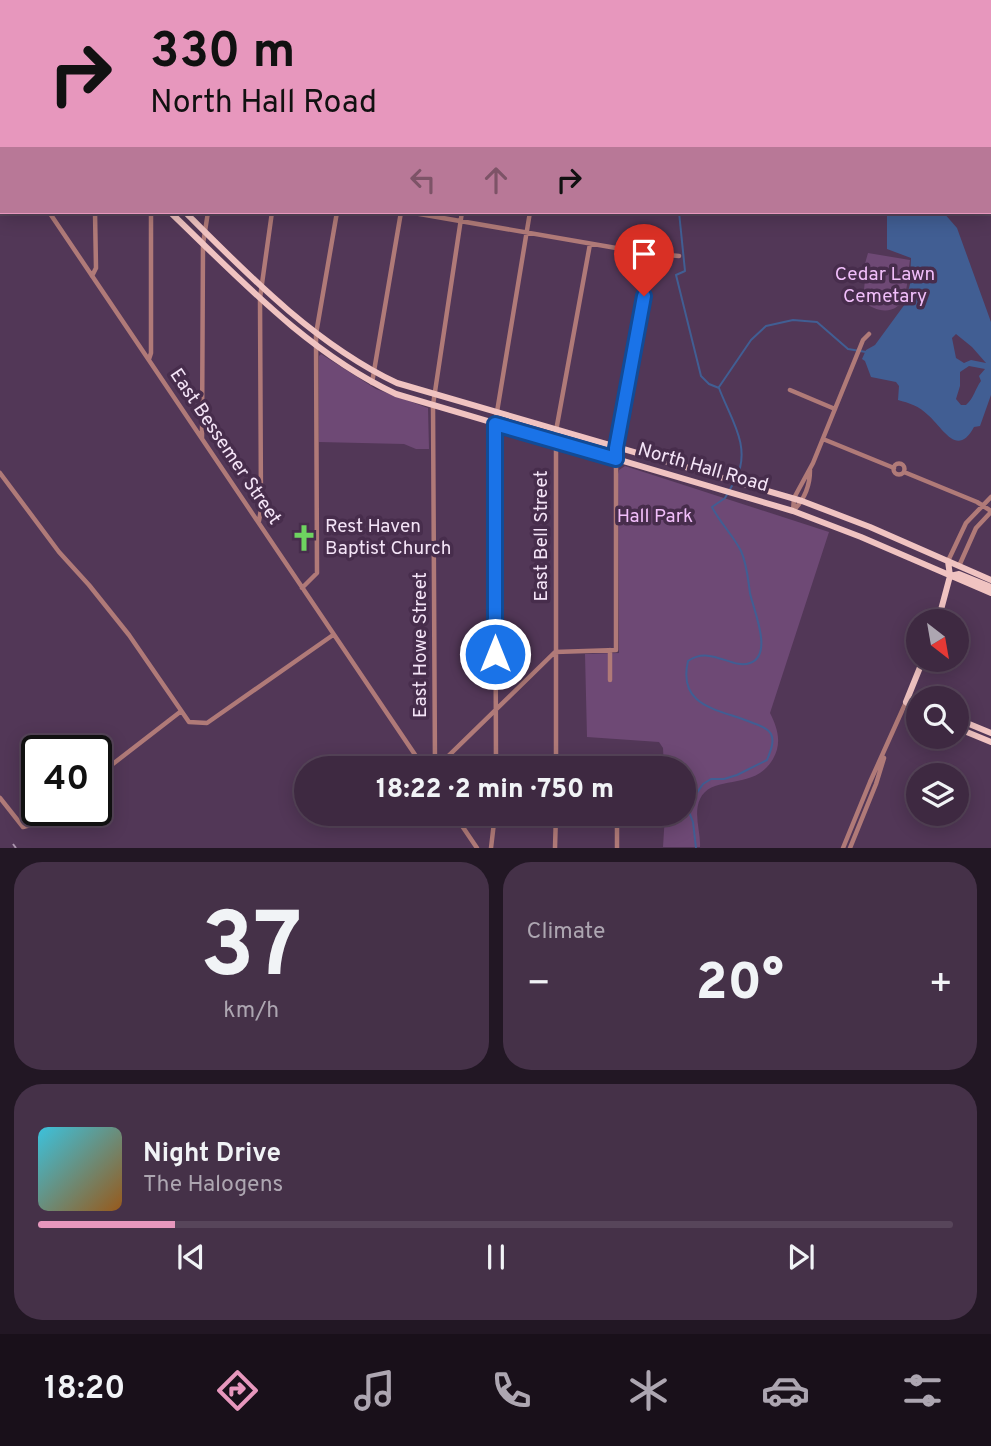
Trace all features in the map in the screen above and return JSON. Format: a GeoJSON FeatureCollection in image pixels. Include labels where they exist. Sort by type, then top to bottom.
{"type":"FeatureCollection","features":[{"type":"Feature","properties":{"kind":"main road","name":"North Hall Road"},"geometry":{"type":"LineString","coordinates":[[172,214],[260,298],[316,346],[372,383],[396,394],[793,511],[991,593]]}},
{"type":"Feature","properties":{"kind":"main road","name":"North Hall Road"},"geometry":{"type":"LineString","coordinates":[[187,214],[316,334],[346,356],[397,383],[434,396],[794,498],[991,580]]}},
{"type":"Feature","properties":{"kind":"main road"},"geometry":{"type":"LineString","coordinates":[[941,609],[950,576],[948,561]]}},
{"type":"Feature","properties":{"kind":"main road"},"geometry":{"type":"LineString","coordinates":[[950,576],[959,566]]}},
{"type":"Feature","properties":{"kind":"main road"},"geometry":{"type":"LineString","coordinates":[[950,576],[959,574],[991,587]]}},
{"type":"Feature","properties":{"kind":"main road"},"geometry":{"type":"LineString","coordinates":[[969,724],[991,733]]}},
{"type":"Feature","properties":{"kind":"main road"},"geometry":{"type":"LineString","coordinates":[[969,733],[991,742]]}},
{"type":"Feature","properties":{"kind":"street","name":"East Bessemer Street"},"geometry":{"type":"LineString","coordinates":[[50,214],[416,756]]}},
{"type":"Feature","properties":{"kind":"street"},"geometry":{"type":"LineString","coordinates":[[92,276],[96,268],[95,214]]}},
{"type":"Feature","properties":{"kind":"street"},"geometry":{"type":"LineString","coordinates":[[149,359],[151,214]]}},
{"type":"Feature","properties":{"kind":"street"},"geometry":{"type":"LineString","coordinates":[[202,439],[203,243],[208,214]]}},
{"type":"Feature","properties":{"kind":"street"},"geometry":{"type":"LineString","coordinates":[[258,522],[261,509],[260,298],[272,214]]}},
{"type":"Feature","properties":{"kind":"street"},"geometry":{"type":"LineString","coordinates":[[302,588],[317,573],[316,334],[337,214]]}},
{"type":"Feature","properties":{"kind":"street"},"geometry":{"type":"LineString","coordinates":[[372,383],[401,214]]}},
{"type":"Feature","properties":{"kind":"street"},"geometry":{"type":"LineString","coordinates":[[421,214],[626,250],[679,256]]}},
{"type":"Feature","properties":{"kind":"street","name":"East Howe Street"},"geometry":{"type":"LineString","coordinates":[[436,756],[433,405],[462,214]]}},
{"type":"Feature","properties":{"kind":"street"},"geometry":{"type":"LineString","coordinates":[[495,756],[495,424],[530,214]]}},
{"type":"Feature","properties":{"kind":"street","name":"East Bell Street"},"geometry":{"type":"LineString","coordinates":[[556,756],[556,430],[590,244]]}},
{"type":"Feature","properties":{"kind":"street"},"geometry":{"type":"LineString","coordinates":[[610,680],[616,448],[644,296],[626,250]]}},
{"type":"Feature","properties":{"kind":"street"},"geometry":{"type":"LineString","coordinates":[[793,511],[794,498],[803,477],[810,469],[861,347],[869,334]]}},
{"type":"Feature","properties":{"kind":"street"},"geometry":{"type":"LineString","coordinates":[[790,390],[835,409]]}},
{"type":"Feature","properties":{"kind":"street"},"geometry":{"type":"LineString","coordinates":[[823,439],[894,468],[901,464],[904,472],[982,505],[991,512],[976,528],[959,566]]}},
{"type":"Feature","properties":{"kind":"street"},"geometry":{"type":"LineString","coordinates":[[793,511],[802,501],[810,469]]}},
{"type":"Feature","properties":{"kind":"street"},"geometry":{"type":"LineString","coordinates":[[0,473],[59,552],[129,635],[188,722],[208,723],[333,635]]}},
{"type":"Feature","properties":{"kind":"street"},"geometry":{"type":"LineString","coordinates":[[948,561],[966,523],[991,497]]}},
{"type":"Feature","properties":{"kind":"street"},"geometry":{"type":"LineString","coordinates":[[448,756],[555,652],[612,650]]}},
{"type":"Feature","properties":{"kind":"street"},"geometry":{"type":"LineString","coordinates":[[844,848],[906,702]]}},
{"type":"Feature","properties":{"kind":"street"},"geometry":{"type":"LineString","coordinates":[[112,765],[180,712]]}},
{"type":"Feature","properties":{"kind":"street"},"geometry":{"type":"LineString","coordinates":[[850,848],[876,784],[888,744]]}},
{"type":"Feature","properties":{"kind":"street"},"geometry":{"type":"LineString","coordinates":[[0,798],[21,824]]}},
{"type":"Feature","properties":{"kind":"street"},"geometry":{"type":"LineString","coordinates":[[462,826],[477,848]]}},
{"type":"Feature","properties":{"kind":"street"},"geometry":{"type":"LineString","coordinates":[[491,848],[494,826]]}},
{"type":"Feature","properties":{"kind":"street"},"geometry":{"type":"LineString","coordinates":[[555,848],[556,826]]}},
{"type":"Feature","properties":{"kind":"street"},"geometry":{"type":"LineString","coordinates":[[617,826],[617,848]]}},
{"type":"Feature","properties":{"kind":"green space","name":"Cedar Lawn Cemetary"},"geometry":{"type":"Polygon","coordinates":[[[868,253],[910,260],[905,295],[902,302],[892,309],[880,310],[863,301],[865,279],[862,274],[868,253]]]}},
{"type":"Feature","properties":{"kind":"green space"},"geometry":{"type":"Polygon","coordinates":[[[321,354],[376,389],[428,408],[429,449],[416,449],[404,444],[319,442],[321,354]]]}},
{"type":"Feature","properties":{"kind":"green space","name":"Hall Park"},"geometry":{"type":"Polygon","coordinates":[[[625,466],[829,532],[770,713],[778,736],[776,753],[765,769],[755,776],[714,786],[706,791],[700,799],[697,811],[700,847],[663,847],[664,826],[696,826],[696,756],[663,756],[659,742],[587,737],[585,654],[619,653],[619,470],[625,466]]]}},
{"type":"Feature","properties":{"kind":"water"},"geometry":{"type":"Polygon","coordinates":[[[887,214],[945,214],[957,228],[991,322],[991,395],[980,426],[974,427],[962,440],[951,438],[921,409],[898,400],[899,386],[896,382],[871,377],[862,359],[866,350],[875,345],[905,304],[910,284],[911,258],[887,249],[887,214]],[[956,334],[952,338],[956,358],[964,363],[971,360],[986,363],[956,334]],[[969,366],[960,372],[956,399],[961,405],[966,405],[971,399],[981,381],[979,376],[985,369],[969,366]]]}},
{"type":"Feature","properties":{"kind":"waterway"},"geometry":{"type":"LineString","coordinates":[[679,214],[685,271],[676,275],[701,376],[709,384],[719,388],[738,432],[742,455],[736,479]]}},
{"type":"Feature","properties":{"kind":"waterway"},"geometry":{"type":"LineString","coordinates":[[719,387],[751,340],[766,326],[793,320],[817,322],[848,349],[866,352]]}},
{"type":"Feature","properties":{"kind":"waterway"},"geometry":{"type":"LineString","coordinates":[[696,848],[693,822],[687,807],[703,784],[711,779],[737,775],[767,760],[772,744],[771,734],[766,728],[715,710],[695,698],[686,677],[688,661],[697,657],[713,656],[743,664],[757,658],[761,651],[760,631],[743,556],[712,507],[725,498],[733,484]]}},
{"type":"Feature","properties":{"kind":"railway"},"geometry":{"type":"LineString","coordinates":[[13,844],[16,848]]}},
{"type":"Feature","properties":{"kind":"place","name":"Rest Haven Baptist Church"},"geometry":{"type":"Point","coordinates":[304,538]}},
{"type":"Feature","properties":{"kind":"route"},"geometry":{"type":"LineString","coordinates":[[495,654],[495,424],[616,459],[644,296]]}}]}
